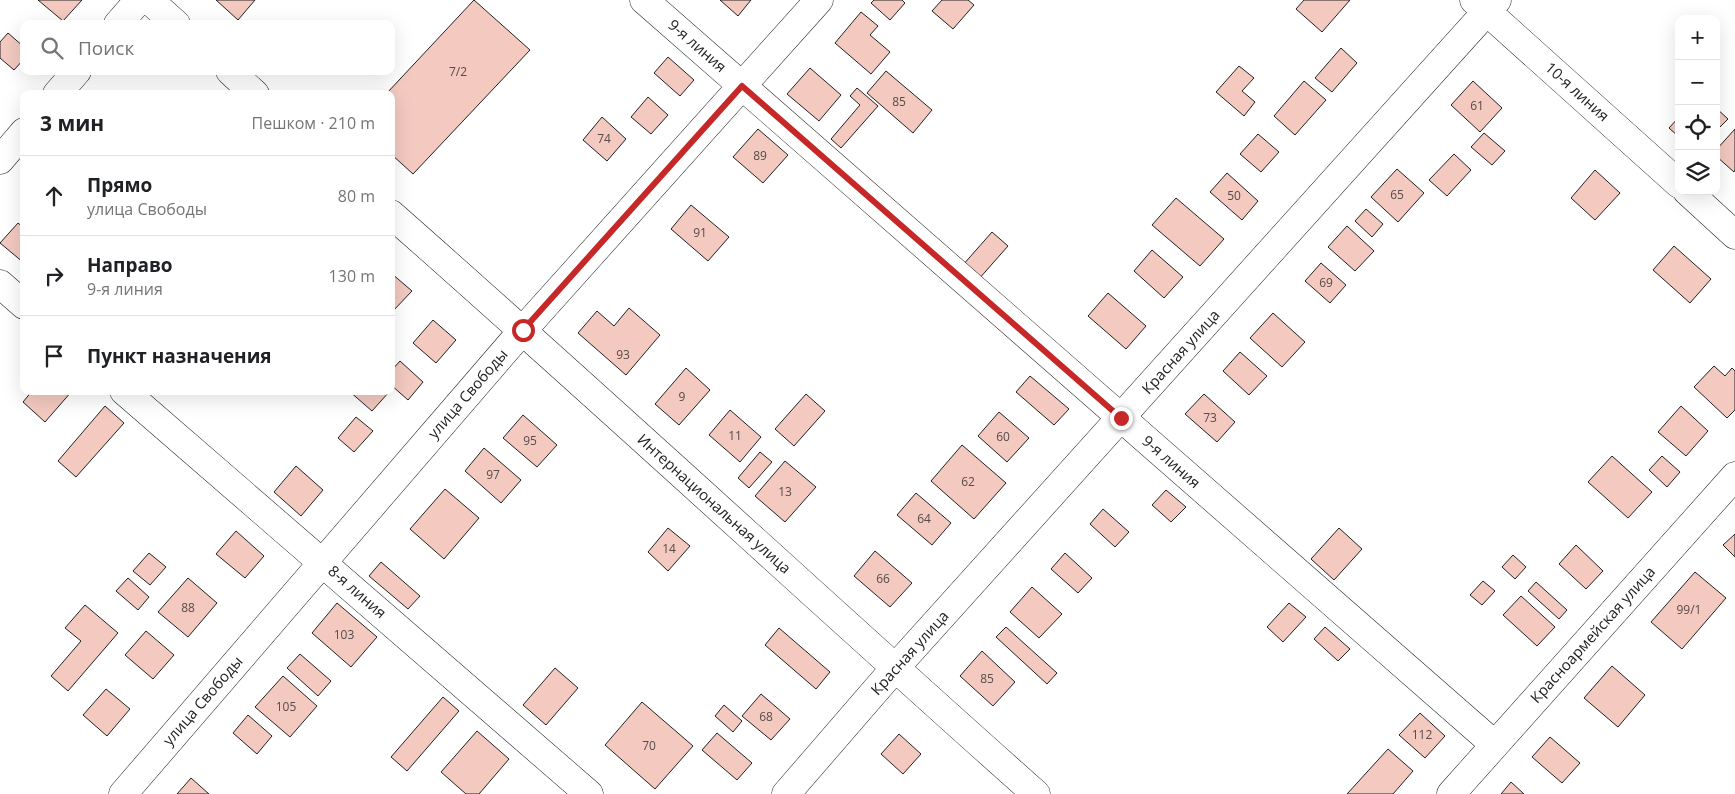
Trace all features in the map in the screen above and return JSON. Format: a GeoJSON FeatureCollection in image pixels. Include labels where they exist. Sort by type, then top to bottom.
{"type":"FeatureCollection","features":[{"type":"Feature","properties":{"kind":"street"},"geometry":{"type":"LineString","coordinates":[[122,20],[139,0]]}},
{"type":"Feature","properties":{"kind":"street"},"geometry":{"type":"LineString","coordinates":[[149,0],[172,20]]}},
{"type":"Feature","properties":{"kind":"street","name":"9-я линия"},"geometry":{"type":"LineString","coordinates":[[644,0],[1494,745]]}},
{"type":"Feature","properties":{"kind":"street","name":"улица Свободы"},"geometry":{"type":"LineString","coordinates":[[123,794],[523,330],[819,0]]}},
{"type":"Feature","properties":{"kind":"street","name":"10-я линия"},"geometry":{"type":"LineString","coordinates":[[1486,4],[1675,180]]}},
{"type":"Feature","properties":{"kind":"street","name":"Красная улица"},"geometry":{"type":"LineString","coordinates":[[786,794],[895,668],[1121,418],[1486,4]]}},
{"type":"Feature","properties":{"kind":"street"},"geometry":{"type":"LineString","coordinates":[[60,90],[74,75]]}},
{"type":"Feature","properties":{"kind":"street"},"geometry":{"type":"LineString","coordinates":[[234,75],[251,90]]}},
{"type":"Feature","properties":{"kind":"street"},"geometry":{"type":"LineString","coordinates":[[0,160],[20,137]]}},
{"type":"Feature","properties":{"kind":"street"},"geometry":{"type":"LineString","coordinates":[[1691,195],[1735,235]]}},
{"type":"Feature","properties":{"kind":"street","name":"Интернациональная улица"},"geometry":{"type":"LineString","coordinates":[[395,218],[523,330],[1036,794]]}},
{"type":"Feature","properties":{"kind":"street"},"geometry":{"type":"LineString","coordinates":[[0,284],[20,302]]}},
{"type":"Feature","properties":{"kind":"street","name":"8-я линия"},"geometry":{"type":"LineString","coordinates":[[129,395],[589,794]]}},
{"type":"Feature","properties":{"kind":"street","name":"Красноармейская улица"},"geometry":{"type":"LineString","coordinates":[[1451,794],[1735,476]]}},
{"type":"Feature","properties":{"kind":"building"},"geometry":{"type":"Polygon","coordinates":[[[38,0],[82,0],[62,20],[38,0]]]}},
{"type":"Feature","properties":{"kind":"building"},"geometry":{"type":"Polygon","coordinates":[[[216,0],[255,0],[238,20],[216,0]]]}},
{"type":"Feature","properties":{"kind":"building"},"geometry":{"type":"Polygon","coordinates":[[[474,0],[530,50],[413,174],[395,158],[395,90],[390,90],[474,0]]]}},
{"type":"Feature","properties":{"kind":"building"},"geometry":{"type":"Polygon","coordinates":[[[720,0],[751,0],[738,16],[720,0]]]}},
{"type":"Feature","properties":{"kind":"building"},"geometry":{"type":"Polygon","coordinates":[[[874,0],[902,0],[905,3],[890,20],[871,3],[874,0]]]}},
{"type":"Feature","properties":{"kind":"building"},"geometry":{"type":"Polygon","coordinates":[[[942,0],[968,0],[974,5],[953,29],[932,11],[942,0]]]}},
{"type":"Feature","properties":{"kind":"building"},"geometry":{"type":"Polygon","coordinates":[[[1304,0],[1350,0],[1322,32],[1296,9],[1304,0]]]}},
{"type":"Feature","properties":{"kind":"building"},"geometry":{"type":"Polygon","coordinates":[[[861,12],[878,26],[870,35],[890,52],[871,74],[835,43],[861,12]]]}},
{"type":"Feature","properties":{"kind":"building"},"geometry":{"type":"Polygon","coordinates":[[[8,33],[20,44],[20,63],[14,70],[0,58],[0,42],[8,33]]]}},
{"type":"Feature","properties":{"kind":"building"},"geometry":{"type":"Polygon","coordinates":[[[1341,48],[1357,63],[1332,92],[1315,78],[1341,48]]]}},
{"type":"Feature","properties":{"kind":"building"},"geometry":{"type":"Polygon","coordinates":[[[668,57],[694,80],[680,96],[654,73],[668,57]]]}},
{"type":"Feature","properties":{"kind":"building"},"geometry":{"type":"Polygon","coordinates":[[[1239,66],[1254,78],[1242,91],[1255,102],[1244,116],[1216,92],[1239,66]]]}},
{"type":"Feature","properties":{"kind":"building"},"geometry":{"type":"Polygon","coordinates":[[[810,68],[841,95],[819,121],[787,94],[810,68]]]}},
{"type":"Feature","properties":{"kind":"building"},"geometry":{"type":"Polygon","coordinates":[[[886,71],[932,110],[913,133],[867,93],[886,71]]]}},
{"type":"Feature","properties":{"kind":"building"},"geometry":{"type":"Polygon","coordinates":[[[1304,81],[1326,100],[1295,135],[1274,116],[1304,81]]]}},
{"type":"Feature","properties":{"kind":"building"},"geometry":{"type":"Polygon","coordinates":[[[1473,81],[1502,108],[1480,132],[1451,105],[1473,81]]]}},
{"type":"Feature","properties":{"kind":"building"},"geometry":{"type":"Polygon","coordinates":[[[857,88],[878,106],[841,148],[831,139],[860,105],[850,96],[857,88]]]}},
{"type":"Feature","properties":{"kind":"building"},"geometry":{"type":"Polygon","coordinates":[[[648,97],[668,115],[651,134],[631,117],[648,97]]]}},
{"type":"Feature","properties":{"kind":"building"},"geometry":{"type":"Polygon","coordinates":[[[1720,112],[1728,119],[1720,127],[1720,112]]]}},
{"type":"Feature","properties":{"kind":"building"},"geometry":{"type":"Polygon","coordinates":[[[602,117],[626,139],[607,161],[583,140],[602,117]]]}},
{"type":"Feature","properties":{"kind":"building"},"geometry":{"type":"Polygon","coordinates":[[[1675,121],[1675,133],[1669,128],[1675,121]]]}},
{"type":"Feature","properties":{"kind":"building"},"geometry":{"type":"Polygon","coordinates":[[[758,129],[788,155],[763,183],[733,157],[758,129]]]}},
{"type":"Feature","properties":{"kind":"building"},"geometry":{"type":"Polygon","coordinates":[[[1735,129],[1734,172],[1720,160],[1720,146],[1735,129]]]}},
{"type":"Feature","properties":{"kind":"building"},"geometry":{"type":"Polygon","coordinates":[[[1484,133],[1505,151],[1492,165],[1471,147],[1484,133]]]}},
{"type":"Feature","properties":{"kind":"building"},"geometry":{"type":"Polygon","coordinates":[[[1258,134],[1279,152],[1261,172],[1240,154],[1258,134]]]}},
{"type":"Feature","properties":{"kind":"building"},"geometry":{"type":"Polygon","coordinates":[[[1454,154],[1471,170],[1447,196],[1429,180],[1454,154]]]}},
{"type":"Feature","properties":{"kind":"building"},"geometry":{"type":"Polygon","coordinates":[[[1397,169],[1424,193],[1398,222],[1371,197],[1397,169]]]}},
{"type":"Feature","properties":{"kind":"building"},"geometry":{"type":"Polygon","coordinates":[[[1595,170],[1620,193],[1595,220],[1571,198],[1595,170]]]}},
{"type":"Feature","properties":{"kind":"building"},"geometry":{"type":"Polygon","coordinates":[[[1227,173],[1258,201],[1242,220],[1210,192],[1227,173]]]}},
{"type":"Feature","properties":{"kind":"building"},"geometry":{"type":"Polygon","coordinates":[[[1176,198],[1224,239],[1200,266],[1152,225],[1176,198]]]}},
{"type":"Feature","properties":{"kind":"building"},"geometry":{"type":"Polygon","coordinates":[[[691,205],[729,237],[708,261],[671,229],[691,205]]]}},
{"type":"Feature","properties":{"kind":"building"},"geometry":{"type":"Polygon","coordinates":[[[1366,209],[1383,224],[1372,237],[1355,221],[1366,209]]]}},
{"type":"Feature","properties":{"kind":"building"},"geometry":{"type":"Polygon","coordinates":[[[18,223],[20,225],[20,260],[0,243],[18,223]]]}},
{"type":"Feature","properties":{"kind":"building"},"geometry":{"type":"Polygon","coordinates":[[[1347,226],[1374,251],[1355,271],[1328,247],[1347,226]]]}},
{"type":"Feature","properties":{"kind":"building"},"geometry":{"type":"Polygon","coordinates":[[[992,232],[1008,246],[978,280],[962,266],[992,232]]]}},
{"type":"Feature","properties":{"kind":"building"},"geometry":{"type":"Polygon","coordinates":[[[1674,246],[1711,279],[1690,303],[1653,270],[1674,246]]]}},
{"type":"Feature","properties":{"kind":"building"},"geometry":{"type":"Polygon","coordinates":[[[1152,250],[1183,277],[1164,298],[1134,271],[1152,250]]]}},
{"type":"Feature","properties":{"kind":"building"},"geometry":{"type":"Polygon","coordinates":[[[1321,263],[1346,285],[1330,303],[1305,281],[1321,263]]]}},
{"type":"Feature","properties":{"kind":"building"},"geometry":{"type":"Polygon","coordinates":[[[395,276],[412,291],[395,309],[395,276]]]}},
{"type":"Feature","properties":{"kind":"building"},"geometry":{"type":"Polygon","coordinates":[[[1108,293],[1146,326],[1126,349],[1088,316],[1108,293]]]}},
{"type":"Feature","properties":{"kind":"building"},"geometry":{"type":"Polygon","coordinates":[[[629,308],[660,335],[626,375],[578,333],[597,311],[614,326],[629,308]]]}},
{"type":"Feature","properties":{"kind":"building"},"geometry":{"type":"Polygon","coordinates":[[[1273,313],[1305,342],[1282,367],[1250,338],[1273,313]]]}},
{"type":"Feature","properties":{"kind":"building"},"geometry":{"type":"Polygon","coordinates":[[[433,320],[456,340],[436,363],[413,343],[433,320]]]}},
{"type":"Feature","properties":{"kind":"building"},"geometry":{"type":"Polygon","coordinates":[[[1240,352],[1267,376],[1249,395],[1223,371],[1240,352]]]}},
{"type":"Feature","properties":{"kind":"building"},"geometry":{"type":"Polygon","coordinates":[[[400,361],[423,382],[408,400],[395,389],[395,367],[400,361]]]}},
{"type":"Feature","properties":{"kind":"building"},"geometry":{"type":"Polygon","coordinates":[[[1714,366],[1725,376],[1732,368],[1735,371],[1735,410],[1727,418],[1694,387],[1714,366]]]}},
{"type":"Feature","properties":{"kind":"building"},"geometry":{"type":"Polygon","coordinates":[[[686,368],[710,390],[679,425],[655,404],[686,368]]]}},
{"type":"Feature","properties":{"kind":"building"},"geometry":{"type":"Polygon","coordinates":[[[1030,376],[1069,409],[1054,425],[1016,392],[1030,376]]]}},
{"type":"Feature","properties":{"kind":"building"},"geometry":{"type":"Polygon","coordinates":[[[806,394],[825,411],[794,446],[775,429],[806,394]]]}},
{"type":"Feature","properties":{"kind":"building"},"geometry":{"type":"Polygon","coordinates":[[[1204,394],[1235,422],[1217,442],[1185,414],[1204,394]]]}},
{"type":"Feature","properties":{"kind":"building"},"geometry":{"type":"Polygon","coordinates":[[[29,395],[69,395],[45,422],[23,402],[29,395]]]}},
{"type":"Feature","properties":{"kind":"building"},"geometry":{"type":"Polygon","coordinates":[[[354,395],[386,395],[372,411],[354,395]]]}},
{"type":"Feature","properties":{"kind":"building"},"geometry":{"type":"Polygon","coordinates":[[[105,406],[124,423],[76,477],[58,461],[105,406]]]}},
{"type":"Feature","properties":{"kind":"building"},"geometry":{"type":"Polygon","coordinates":[[[1681,406],[1708,431],[1686,456],[1658,432],[1681,406]]]}},
{"type":"Feature","properties":{"kind":"building"},"geometry":{"type":"Polygon","coordinates":[[[730,410],[761,437],[740,462],[709,435],[730,410]]]}},
{"type":"Feature","properties":{"kind":"building"},"geometry":{"type":"Polygon","coordinates":[[[999,412],[1029,438],[1007,462],[978,436],[999,412]]]}},
{"type":"Feature","properties":{"kind":"building"},"geometry":{"type":"Polygon","coordinates":[[[523,415],[557,445],[537,467],[503,438],[523,415]]]}},
{"type":"Feature","properties":{"kind":"building"},"geometry":{"type":"Polygon","coordinates":[[[356,417],[373,431],[354,452],[338,438],[356,417]]]}},
{"type":"Feature","properties":{"kind":"building"},"geometry":{"type":"Polygon","coordinates":[[[962,445],[1006,483],[974,519],[931,481],[962,445]]]}},
{"type":"Feature","properties":{"kind":"building"},"geometry":{"type":"Polygon","coordinates":[[[484,448],[521,480],[501,503],[465,471],[484,448]]]}},
{"type":"Feature","properties":{"kind":"building"},"geometry":{"type":"Polygon","coordinates":[[[760,452],[772,462],[749,488],[738,478],[760,452]]]}},
{"type":"Feature","properties":{"kind":"building"},"geometry":{"type":"Polygon","coordinates":[[[1612,456],[1652,492],[1628,518],[1588,482],[1612,456]]]}},
{"type":"Feature","properties":{"kind":"building"},"geometry":{"type":"Polygon","coordinates":[[[1662,456],[1680,472],[1667,487],[1649,470],[1662,456]]]}},
{"type":"Feature","properties":{"kind":"building"},"geometry":{"type":"Polygon","coordinates":[[[785,461],[816,487],[785,522],[755,496],[785,461]]]}},
{"type":"Feature","properties":{"kind":"building"},"geometry":{"type":"Polygon","coordinates":[[[296,466],[323,490],[301,516],[274,492],[296,466]]]}},
{"type":"Feature","properties":{"kind":"building"},"geometry":{"type":"Polygon","coordinates":[[[445,489],[479,518],[444,559],[410,529],[445,489]]]}},
{"type":"Feature","properties":{"kind":"building"},"geometry":{"type":"Polygon","coordinates":[[[1166,490],[1186,507],[1171,522],[1152,505],[1166,490]]]}},
{"type":"Feature","properties":{"kind":"building"},"geometry":{"type":"Polygon","coordinates":[[[916,493],[951,523],[932,545],[897,515],[916,493]]]}},
{"type":"Feature","properties":{"kind":"building"},"geometry":{"type":"Polygon","coordinates":[[[1103,509],[1129,532],[1115,547],[1090,524],[1103,509]]]}},
{"type":"Feature","properties":{"kind":"building"},"geometry":{"type":"Polygon","coordinates":[[[668,528],[690,546],[668,571],[648,552],[668,528]]]}},
{"type":"Feature","properties":{"kind":"building"},"geometry":{"type":"Polygon","coordinates":[[[1339,528],[1362,549],[1334,580],[1311,559],[1339,528]]]}},
{"type":"Feature","properties":{"kind":"building"},"geometry":{"type":"Polygon","coordinates":[[[236,531],[264,556],[245,578],[216,554],[236,531]]]}},
{"type":"Feature","properties":{"kind":"building"},"geometry":{"type":"Polygon","coordinates":[[[1735,534],[1735,557],[1723,545],[1735,534]]]}},
{"type":"Feature","properties":{"kind":"building"},"geometry":{"type":"Polygon","coordinates":[[[1576,545],[1603,571],[1586,589],[1559,564],[1576,545]]]}},
{"type":"Feature","properties":{"kind":"building"},"geometry":{"type":"Polygon","coordinates":[[[875,551],[912,583],[890,607],[854,576],[875,551]]]}},
{"type":"Feature","properties":{"kind":"building"},"geometry":{"type":"Polygon","coordinates":[[[149,553],[166,567],[150,585],[133,571],[149,553]]]}},
{"type":"Feature","properties":{"kind":"building"},"geometry":{"type":"Polygon","coordinates":[[[1065,553],[1092,578],[1078,593],[1051,569],[1065,553]]]}},
{"type":"Feature","properties":{"kind":"building"},"geometry":{"type":"Polygon","coordinates":[[[1513,555],[1526,567],[1515,579],[1502,567],[1513,555]]]}},
{"type":"Feature","properties":{"kind":"building"},"geometry":{"type":"Polygon","coordinates":[[[381,562],[420,596],[408,609],[369,576],[381,562]]]}},
{"type":"Feature","properties":{"kind":"building"},"geometry":{"type":"Polygon","coordinates":[[[1695,572],[1726,598],[1682,649],[1651,622],[1695,572]]]}},
{"type":"Feature","properties":{"kind":"building"},"geometry":{"type":"Polygon","coordinates":[[[128,578],[149,597],[138,610],[116,591],[128,578]]]}},
{"type":"Feature","properties":{"kind":"building"},"geometry":{"type":"Polygon","coordinates":[[[188,578],[217,603],[188,637],[158,612],[188,578]]]}},
{"type":"Feature","properties":{"kind":"building"},"geometry":{"type":"Polygon","coordinates":[[[1483,581],[1495,591],[1482,605],[1470,595],[1483,581]]]}},
{"type":"Feature","properties":{"kind":"building"},"geometry":{"type":"Polygon","coordinates":[[[1536,582],[1567,610],[1559,619],[1528,591],[1536,582]]]}},
{"type":"Feature","properties":{"kind":"building"},"geometry":{"type":"Polygon","coordinates":[[[1032,587],[1062,614],[1039,638],[1010,612],[1032,587]]]}},
{"type":"Feature","properties":{"kind":"building"},"geometry":{"type":"Polygon","coordinates":[[[1521,596],[1555,627],[1537,646],[1503,615],[1521,596]]]}},
{"type":"Feature","properties":{"kind":"building"},"geometry":{"type":"Polygon","coordinates":[[[337,603],[377,637],[351,667],[312,633],[337,603]]]}},
{"type":"Feature","properties":{"kind":"building"},"geometry":{"type":"Polygon","coordinates":[[[1289,603],[1306,617],[1283,642],[1267,627],[1289,603]]]}},
{"type":"Feature","properties":{"kind":"building"},"geometry":{"type":"Polygon","coordinates":[[[85,605],[118,633],[68,691],[51,676],[81,641],[65,628],[85,605]]]}},
{"type":"Feature","properties":{"kind":"building"},"geometry":{"type":"Polygon","coordinates":[[[1006,627],[1057,673],[1047,684],[996,637],[1006,627]]]}},
{"type":"Feature","properties":{"kind":"building"},"geometry":{"type":"Polygon","coordinates":[[[1325,627],[1350,649],[1338,661],[1314,639],[1325,627]]]}},
{"type":"Feature","properties":{"kind":"building"},"geometry":{"type":"Polygon","coordinates":[[[779,628],[830,672],[816,689],[765,645],[779,628]]]}},
{"type":"Feature","properties":{"kind":"building"},"geometry":{"type":"Polygon","coordinates":[[[146,631],[174,655],[153,679],[125,655],[146,631]]]}},
{"type":"Feature","properties":{"kind":"building"},"geometry":{"type":"Polygon","coordinates":[[[982,651],[1015,682],[993,706],[960,676],[982,651]]]}},
{"type":"Feature","properties":{"kind":"building"},"geometry":{"type":"Polygon","coordinates":[[[300,654],[331,681],[318,696],[287,668],[300,654]]]}},
{"type":"Feature","properties":{"kind":"building"},"geometry":{"type":"Polygon","coordinates":[[[1612,666],[1645,695],[1618,727],[1584,698],[1612,666]]]}},
{"type":"Feature","properties":{"kind":"building"},"geometry":{"type":"Polygon","coordinates":[[[555,668],[578,688],[546,725],[523,705],[555,668]]]}},
{"type":"Feature","properties":{"kind":"building"},"geometry":{"type":"Polygon","coordinates":[[[283,676],[317,706],[290,737],[255,707],[283,676]]]}},
{"type":"Feature","properties":{"kind":"building"},"geometry":{"type":"Polygon","coordinates":[[[106,689],[130,709],[107,736],[83,715],[106,689]]]}},
{"type":"Feature","properties":{"kind":"building"},"geometry":{"type":"Polygon","coordinates":[[[761,694],[790,719],[771,740],[742,716],[761,694]]]}},
{"type":"Feature","properties":{"kind":"building"},"geometry":{"type":"Polygon","coordinates":[[[443,697],[459,711],[407,771],[391,757],[443,697]]]}},
{"type":"Feature","properties":{"kind":"building"},"geometry":{"type":"Polygon","coordinates":[[[642,702],[693,746],[655,789],[605,745],[642,702]]]}},
{"type":"Feature","properties":{"kind":"building"},"geometry":{"type":"Polygon","coordinates":[[[724,705],[742,721],[733,732],[715,716],[724,705]]]}},
{"type":"Feature","properties":{"kind":"building"},"geometry":{"type":"Polygon","coordinates":[[[1420,713],[1445,736],[1425,758],[1399,735],[1420,713]]]}},
{"type":"Feature","properties":{"kind":"building"},"geometry":{"type":"Polygon","coordinates":[[[248,715],[272,736],[257,754],[233,733],[248,715]]]}},
{"type":"Feature","properties":{"kind":"building"},"geometry":{"type":"Polygon","coordinates":[[[477,731],[509,759],[479,794],[466,794],[441,772],[477,731]]]}},
{"type":"Feature","properties":{"kind":"building"},"geometry":{"type":"Polygon","coordinates":[[[717,733],[752,763],[737,780],[702,750],[717,733]]]}},
{"type":"Feature","properties":{"kind":"building"},"geometry":{"type":"Polygon","coordinates":[[[899,734],[921,754],[903,774],[881,754],[899,734]]]}},
{"type":"Feature","properties":{"kind":"building"},"geometry":{"type":"Polygon","coordinates":[[[1550,737],[1580,763],[1562,783],[1532,757],[1550,737]]]}},
{"type":"Feature","properties":{"kind":"building"},"geometry":{"type":"Polygon","coordinates":[[[1388,749],[1413,771],[1393,794],[1347,794],[1388,749]]]}},
{"type":"Feature","properties":{"kind":"building"},"geometry":{"type":"Polygon","coordinates":[[[191,778],[209,794],[177,794],[191,778]]]}},
{"type":"Feature","properties":{"kind":"building"},"geometry":{"type":"Polygon","coordinates":[[[1511,782],[1524,794],[1501,794],[1511,782]]]}},
{"type":"Feature","properties":{"kind":"route"},"geometry":{"type":"LineString","coordinates":[[523,330],[742,86],[1121,418]]}}]}
